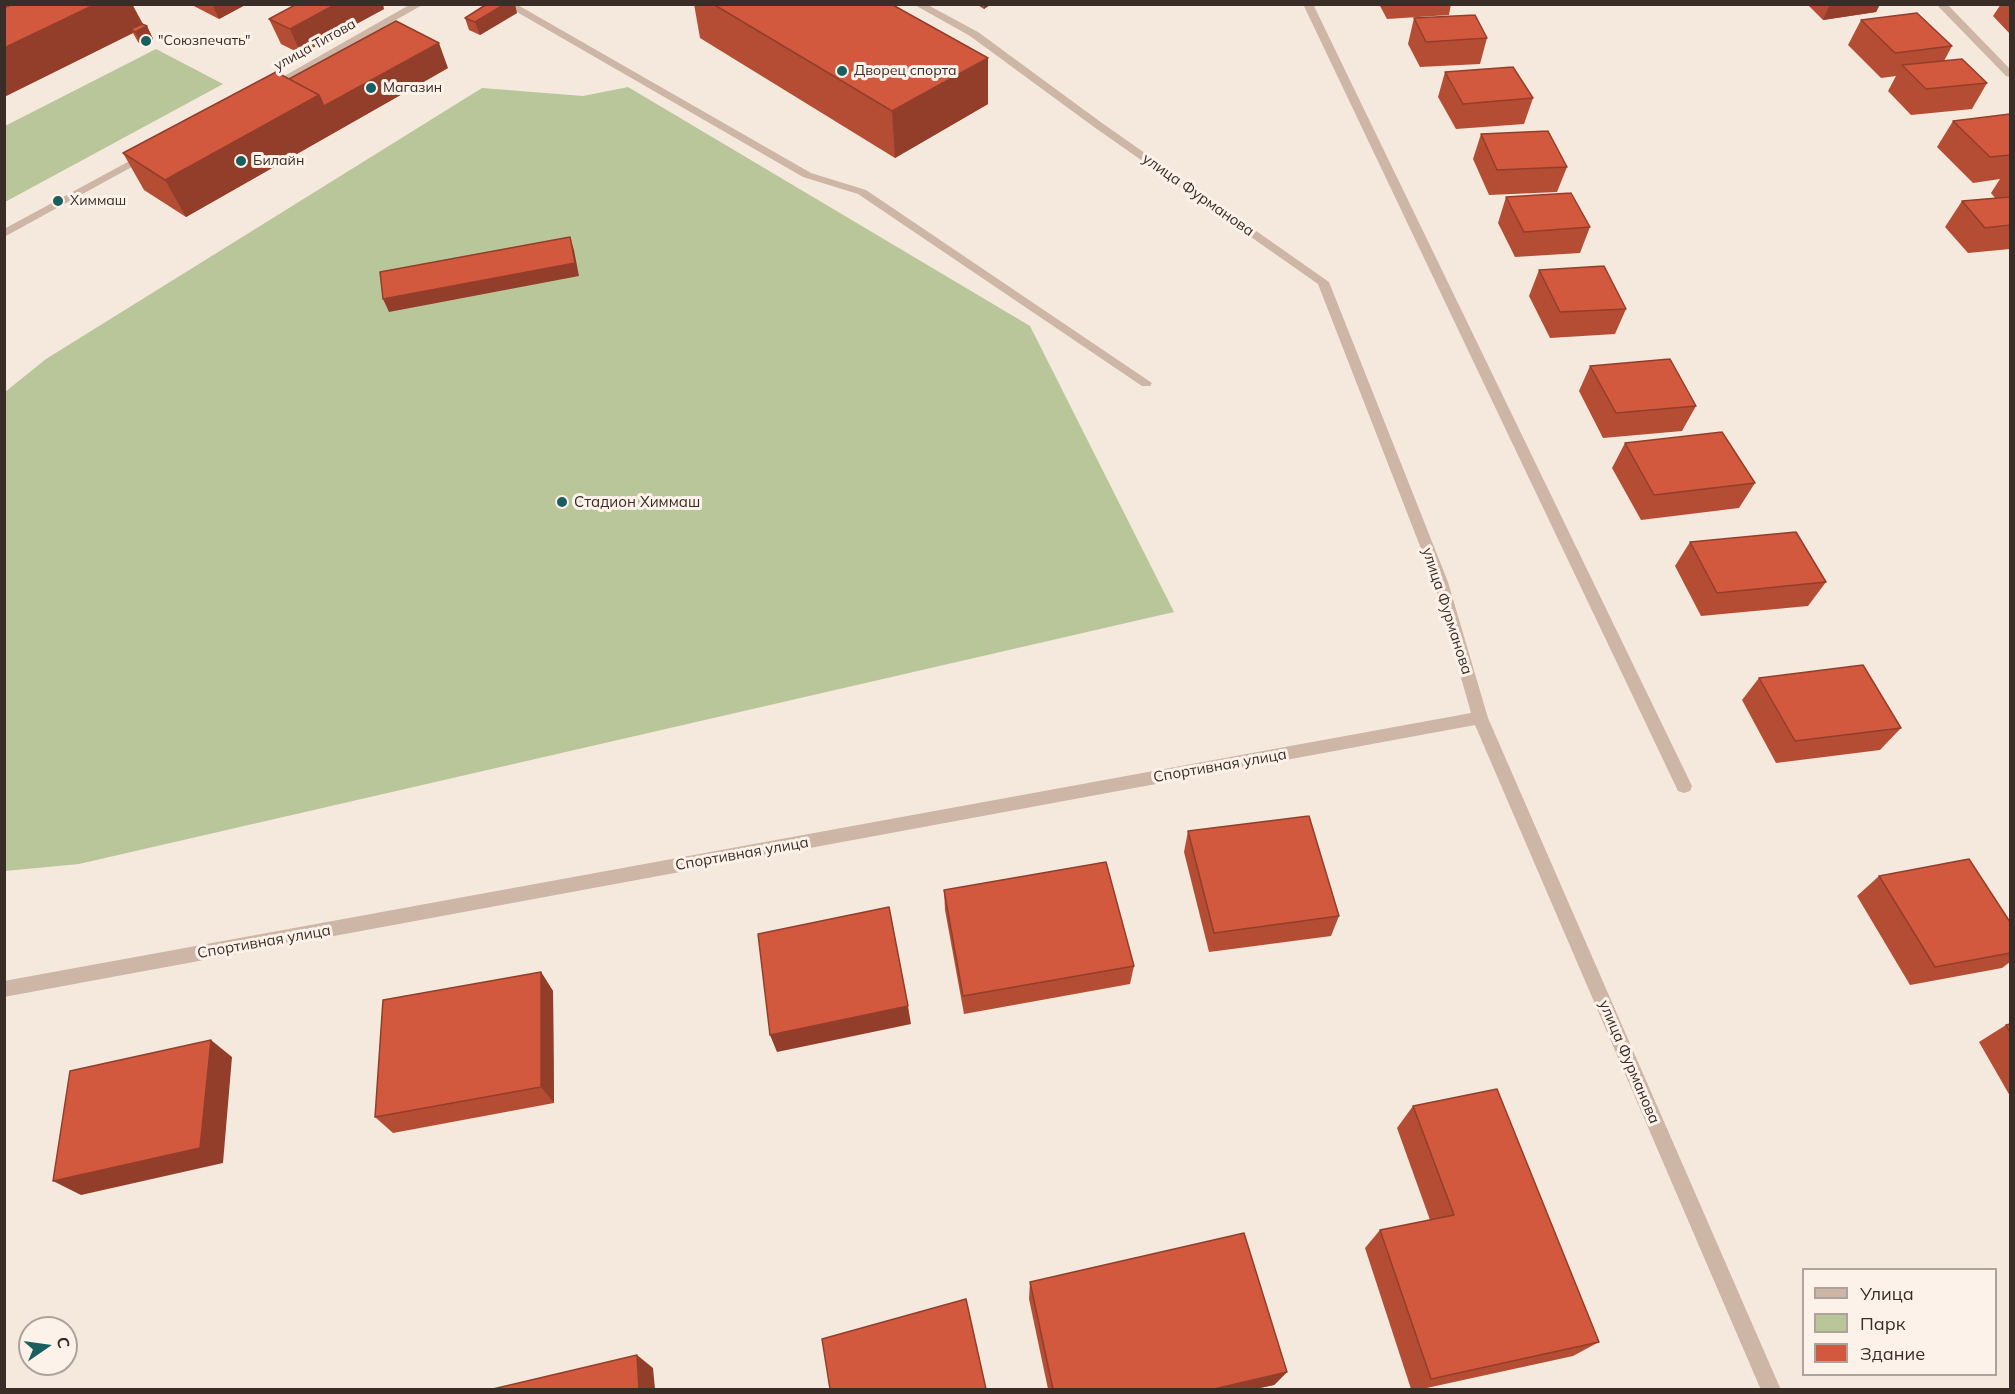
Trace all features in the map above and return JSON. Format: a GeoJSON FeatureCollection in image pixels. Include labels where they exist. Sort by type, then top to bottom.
{"type":"FeatureCollection","features":[{"type":"Feature","properties":{"kind":"street","name":"улица Титова"},"geometry":{"type":"LineString","coordinates":[[264,90],[419,4]]}},
{"type":"Feature","properties":{"kind":"street"},"geometry":{"type":"LineString","coordinates":[[508,4],[807,176],[862,192],[1146,384]]}},
{"type":"Feature","properties":{"kind":"street","name":"улица Фурманова"},"geometry":{"type":"LineString","coordinates":[[918,4],[974,34],[1098,125],[1323,282],[1441,582],[1480,718],[1771,1389]]}},
{"type":"Feature","properties":{"kind":"street"},"geometry":{"type":"LineString","coordinates":[[1308,4],[1684,786]]}},
{"type":"Feature","properties":{"kind":"street"},"geometry":{"type":"LineString","coordinates":[[1941,4],[2010,74]]}},
{"type":"Feature","properties":{"kind":"street"},"geometry":{"type":"LineString","coordinates":[[4,234],[160,148]]}},
{"type":"Feature","properties":{"kind":"street","name":"Спортивная улица"},"geometry":{"type":"LineString","coordinates":[[4,989],[1480,718]]}},
{"type":"Feature","properties":{"kind":"green space"},"geometry":{"type":"Polygon","coordinates":[[[156,49],[223,84],[5,202],[5,126],[156,49]]]}},
{"type":"Feature","properties":{"kind":"green space","name":"Стадион Химмаш"},"geometry":{"type":"Polygon","coordinates":[[[628,87],[1030,326],[1174,612],[79,864],[5,871],[5,392],[46,359],[482,88],[583,96],[628,87]]]}},
{"type":"Feature","properties":{"kind":"building"},"geometry":{"type":"Polygon","coordinates":[[[13,4],[96,4],[4,48],[4,8],[13,4]]]}},
{"type":"Feature","properties":{"kind":"building"},"geometry":{"type":"Polygon","coordinates":[[[297,4],[336,4],[290,29],[269,19],[297,4]]]}},
{"type":"Feature","properties":{"kind":"building"},"geometry":{"type":"Polygon","coordinates":[[[487,4],[505,4],[475,22],[465,18],[487,4]]]}},
{"type":"Feature","properties":{"kind":"building"},"geometry":{"type":"Polygon","coordinates":[[[713,4],[891,4],[988,58],[892,111],[713,4]]]}},
{"type":"Feature","properties":{"kind":"building"},"geometry":{"type":"Polygon","coordinates":[[[1917,13],[1952,46],[1895,53],[1861,20],[1917,13]]]}},
{"type":"Feature","properties":{"kind":"building"},"geometry":{"type":"Polygon","coordinates":[[[1475,15],[1487,38],[1426,42],[1414,18],[1475,15]]]}},
{"type":"Feature","properties":{"kind":"building"},"geometry":{"type":"Polygon","coordinates":[[[396,21],[439,43],[324,106],[319,95],[289,79],[396,21]]]}},
{"type":"Feature","properties":{"kind":"building"},"geometry":{"type":"Polygon","coordinates":[[[142,24],[147,26],[135,32],[131,29],[142,24]]]}},
{"type":"Feature","properties":{"kind":"building"},"geometry":{"type":"Polygon","coordinates":[[[1962,59],[1987,83],[1926,89],[1902,65],[1962,59]]]}},
{"type":"Feature","properties":{"kind":"building"},"geometry":{"type":"Polygon","coordinates":[[[1513,67],[1533,98],[1463,104],[1445,72],[1513,67]]]}},
{"type":"Feature","properties":{"kind":"building"},"geometry":{"type":"Polygon","coordinates":[[[276,72],[319,95],[165,180],[123,153],[276,72]]]}},
{"type":"Feature","properties":{"kind":"building"},"geometry":{"type":"Polygon","coordinates":[[[2010,114],[2010,155],[1990,157],[1953,121],[2010,114]]]}},
{"type":"Feature","properties":{"kind":"building"},"geometry":{"type":"Polygon","coordinates":[[[1548,131],[1567,167],[1497,170],[1481,134],[1548,131]]]}},
{"type":"Feature","properties":{"kind":"building"},"geometry":{"type":"Polygon","coordinates":[[[1571,193],[1590,227],[1524,232],[1506,197],[1571,193]]]}},
{"type":"Feature","properties":{"kind":"building"},"geometry":{"type":"Polygon","coordinates":[[[2010,197],[2010,225],[1985,228],[1962,201],[2010,197]]]}},
{"type":"Feature","properties":{"kind":"building"},"geometry":{"type":"Polygon","coordinates":[[[570,237],[575,263],[383,299],[380,272],[570,237]]]}},
{"type":"Feature","properties":{"kind":"building"},"geometry":{"type":"Polygon","coordinates":[[[1604,266],[1626,309],[1560,312],[1539,270],[1604,266]]]}},
{"type":"Feature","properties":{"kind":"building"},"geometry":{"type":"Polygon","coordinates":[[[1670,359],[1696,406],[1616,413],[1590,366],[1670,359]]]}},
{"type":"Feature","properties":{"kind":"building"},"geometry":{"type":"Polygon","coordinates":[[[1722,432],[1755,483],[1654,495],[1625,443],[1722,432]]]}},
{"type":"Feature","properties":{"kind":"building"},"geometry":{"type":"Polygon","coordinates":[[[1796,532],[1826,582],[1717,593],[1690,542],[1796,532]]]}},
{"type":"Feature","properties":{"kind":"building"},"geometry":{"type":"Polygon","coordinates":[[[1863,665],[1901,728],[1795,741],[1759,678],[1863,665]]]}},
{"type":"Feature","properties":{"kind":"building"},"geometry":{"type":"Polygon","coordinates":[[[1309,816],[1339,916],[1214,933],[1188,831],[1309,816]]]}},
{"type":"Feature","properties":{"kind":"building"},"geometry":{"type":"Polygon","coordinates":[[[1969,859],[2010,922],[2010,953],[1935,967],[1879,876],[1969,859]]]}},
{"type":"Feature","properties":{"kind":"building"},"geometry":{"type":"Polygon","coordinates":[[[1106,862],[1134,966],[963,996],[944,890],[1106,862]]]}},
{"type":"Feature","properties":{"kind":"building"},"geometry":{"type":"Polygon","coordinates":[[[889,907],[908,1006],[770,1035],[758,934],[889,907]]]}},
{"type":"Feature","properties":{"kind":"building"},"geometry":{"type":"Polygon","coordinates":[[[541,972],[541,1087],[375,1117],[383,1000],[541,972]]]}},
{"type":"Feature","properties":{"kind":"building"},"geometry":{"type":"Polygon","coordinates":[[[211,1040],[200,1148],[53,1181],[70,1071],[211,1040]]]}},
{"type":"Feature","properties":{"kind":"building"},"geometry":{"type":"Polygon","coordinates":[[[1497,1089],[1599,1342],[1431,1379],[1380,1230],[1454,1215],[1413,1106],[1497,1089]]]}},
{"type":"Feature","properties":{"kind":"building"},"geometry":{"type":"Polygon","coordinates":[[[1244,1233],[1287,1372],[1214,1389],[1053,1389],[1030,1282],[1244,1233]]]}},
{"type":"Feature","properties":{"kind":"building"},"geometry":{"type":"Polygon","coordinates":[[[966,1299],[986,1389],[830,1389],[822,1339],[966,1299]]]}},
{"type":"Feature","properties":{"kind":"building"},"geometry":{"type":"Polygon","coordinates":[[[637,1355],[639,1389],[493,1389],[637,1355]]]}},
{"type":"Feature","properties":{"kind":"place","name":"\"Союзпечать\""},"geometry":{"type":"Point","coordinates":[146,41]}},
{"type":"Feature","properties":{"kind":"place","name":"Дворец спорта"},"geometry":{"type":"Point","coordinates":[842,71]}},
{"type":"Feature","properties":{"kind":"place","name":"Магазин"},"geometry":{"type":"Point","coordinates":[371,88]}},
{"type":"Feature","properties":{"kind":"place","name":"Билайн"},"geometry":{"type":"Point","coordinates":[241,161]}},
{"type":"Feature","properties":{"kind":"place","name":"Химмаш"},"geometry":{"type":"Point","coordinates":[58,201]}},
{"type":"Feature","properties":{"kind":"place","name":"Стадион Химмаш"},"geometry":{"type":"Point","coordinates":[562,502]}}]}
